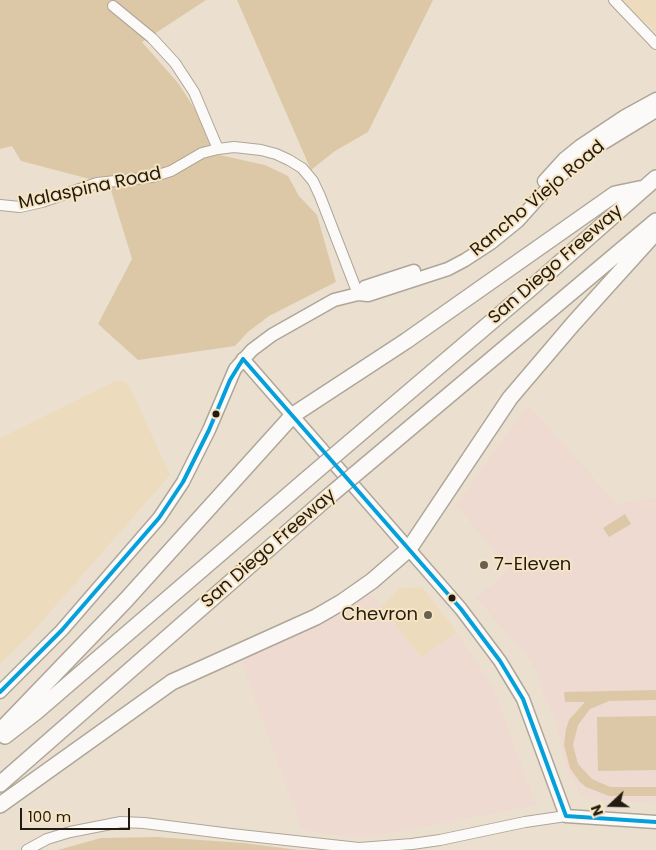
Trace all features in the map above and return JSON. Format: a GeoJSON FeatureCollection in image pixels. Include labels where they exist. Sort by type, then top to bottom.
{"type":"FeatureCollection","features":[{"type":"Feature","properties":{"kind":"highway","name":"San Diego Freeway"},"geometry":{"type":"LineString","coordinates":[[0,741],[522,296],[656,178]]}},
{"type":"Feature","properties":{"kind":"highway"},"geometry":{"type":"LineString","coordinates":[[0,731],[126,600],[292,415],[406,341],[615,194],[644,188]]}},
{"type":"Feature","properties":{"kind":"highway","name":"San Diego Freeway"},"geometry":{"type":"LineString","coordinates":[[0,784],[328,497],[656,221]]}},
{"type":"Feature","properties":{"kind":"highway"},"geometry":{"type":"LineString","coordinates":[[0,804],[172,682],[316,617],[372,581],[409,549],[510,398],[573,324],[656,232]]}},
{"type":"Feature","properties":{"kind":"main road","name":"Rancho Viejo Road"},"geometry":{"type":"LineString","coordinates":[[0,692],[62,630],[159,518],[184,482],[203,444],[230,380],[243,358],[272,335],[334,300],[358,294],[365,286],[445,261],[462,252],[488,235],[515,213],[597,134],[656,99]]}},
{"type":"Feature","properties":{"kind":"main road","name":"Rancho Viejo Road"},"geometry":{"type":"LineString","coordinates":[[568,163],[656,111]]}},
{"type":"Feature","properties":{"kind":"main road"},"geometry":{"type":"LineString","coordinates":[[243,358],[461,609],[500,661],[523,699],[566,816],[656,822]]}},
{"type":"Feature","properties":{"kind":"street"},"geometry":{"type":"LineString","coordinates":[[614,0],[656,44]]}},
{"type":"Feature","properties":{"kind":"street"},"geometry":{"type":"LineString","coordinates":[[113,6],[152,38],[175,63],[194,92],[218,149]]}},
{"type":"Feature","properties":{"kind":"street","name":"Malaspina Road"},"geometry":{"type":"LineString","coordinates":[[0,205],[20,207],[42,202],[97,183],[152,177],[171,170],[202,153],[218,149],[246,147],[276,154],[302,168],[313,182],[358,294]]}},
{"type":"Feature","properties":{"kind":"street"},"geometry":{"type":"LineString","coordinates":[[26,850],[70,832],[121,822],[360,848],[440,840],[526,822],[566,816]]}},
{"type":"Feature","properties":{"kind":"shaded area"},"geometry":{"type":"Polygon","coordinates":[[[0,0],[206,0],[142,42],[178,83],[204,123],[215,154],[265,165],[288,176],[299,196],[317,215],[336,282],[269,316],[248,332],[235,346],[138,360],[98,324],[132,259],[109,184],[21,161],[12,146],[0,149],[0,0]]]}},
{"type":"Feature","properties":{"kind":"shaded area"},"geometry":{"type":"Polygon","coordinates":[[[237,0],[433,0],[368,132],[335,151],[311,170],[237,0]]]}},
{"type":"Feature","properties":{"kind":"shaded area"},"geometry":{"type":"Polygon","coordinates":[[[618,0],[656,0],[656,33],[649,25],[618,0]]]}},
{"type":"Feature","properties":{"kind":"shaded area"},"geometry":{"type":"Polygon","coordinates":[[[117,380],[128,383],[170,475],[31,634],[0,664],[0,438],[117,380]]]}},
{"type":"Feature","properties":{"kind":"shaded area"},"geometry":{"type":"Polygon","coordinates":[[[528,404],[617,504],[656,497],[656,803],[603,800],[581,796],[564,762],[556,720],[542,690],[537,673],[527,656],[476,598],[510,569],[456,506],[528,404]]]}},
{"type":"Feature","properties":{"kind":"shaded area"},"geometry":{"type":"Polygon","coordinates":[[[625,514],[631,524],[609,537],[603,528],[625,514]]]}},
{"type":"Feature","properties":{"kind":"shaded area"},"geometry":{"type":"Polygon","coordinates":[[[422,587],[457,632],[421,658],[381,606],[400,588],[422,587]]]}},
{"type":"Feature","properties":{"kind":"shaded area"},"geometry":{"type":"Polygon","coordinates":[[[368,590],[421,658],[457,632],[493,688],[536,805],[382,835],[341,836],[302,830],[240,658],[331,617],[368,590]]]}},
{"type":"Feature","properties":{"kind":"shaded area"},"geometry":{"type":"Polygon","coordinates":[[[656,690],[656,700],[609,701],[590,709],[578,725],[573,745],[578,764],[592,779],[610,787],[656,787],[656,796],[609,796],[586,787],[570,768],[564,745],[569,720],[585,702],[565,702],[564,692],[656,690]]]}},
{"type":"Feature","properties":{"kind":"shaded area"},"geometry":{"type":"Polygon","coordinates":[[[656,716],[656,770],[598,771],[597,717],[656,716]]]}},
{"type":"Feature","properties":{"kind":"shaded area"},"geometry":{"type":"Polygon","coordinates":[[[157,837],[243,843],[299,850],[58,850],[101,838],[157,837]]]}},
{"type":"Feature","properties":{"kind":"transit line"},"geometry":{"type":"LineString","coordinates":[[243,359],[461,609],[500,661],[523,699],[566,816]]}},
{"type":"Feature","properties":{"kind":"transit line"},"geometry":{"type":"LineString","coordinates":[[0,692],[62,630],[159,518],[183,482],[209,430],[230,380],[243,359]]}},
{"type":"Feature","properties":{"kind":"transit line"},"geometry":{"type":"LineString","coordinates":[[566,816],[656,822]]}},
{"type":"Feature","properties":{"kind":"place","name":"7-Eleven"},"geometry":{"type":"Point","coordinates":[484,565]}},
{"type":"Feature","properties":{"kind":"place","name":"Chevron"},"geometry":{"type":"Point","coordinates":[428,615]}}]}
